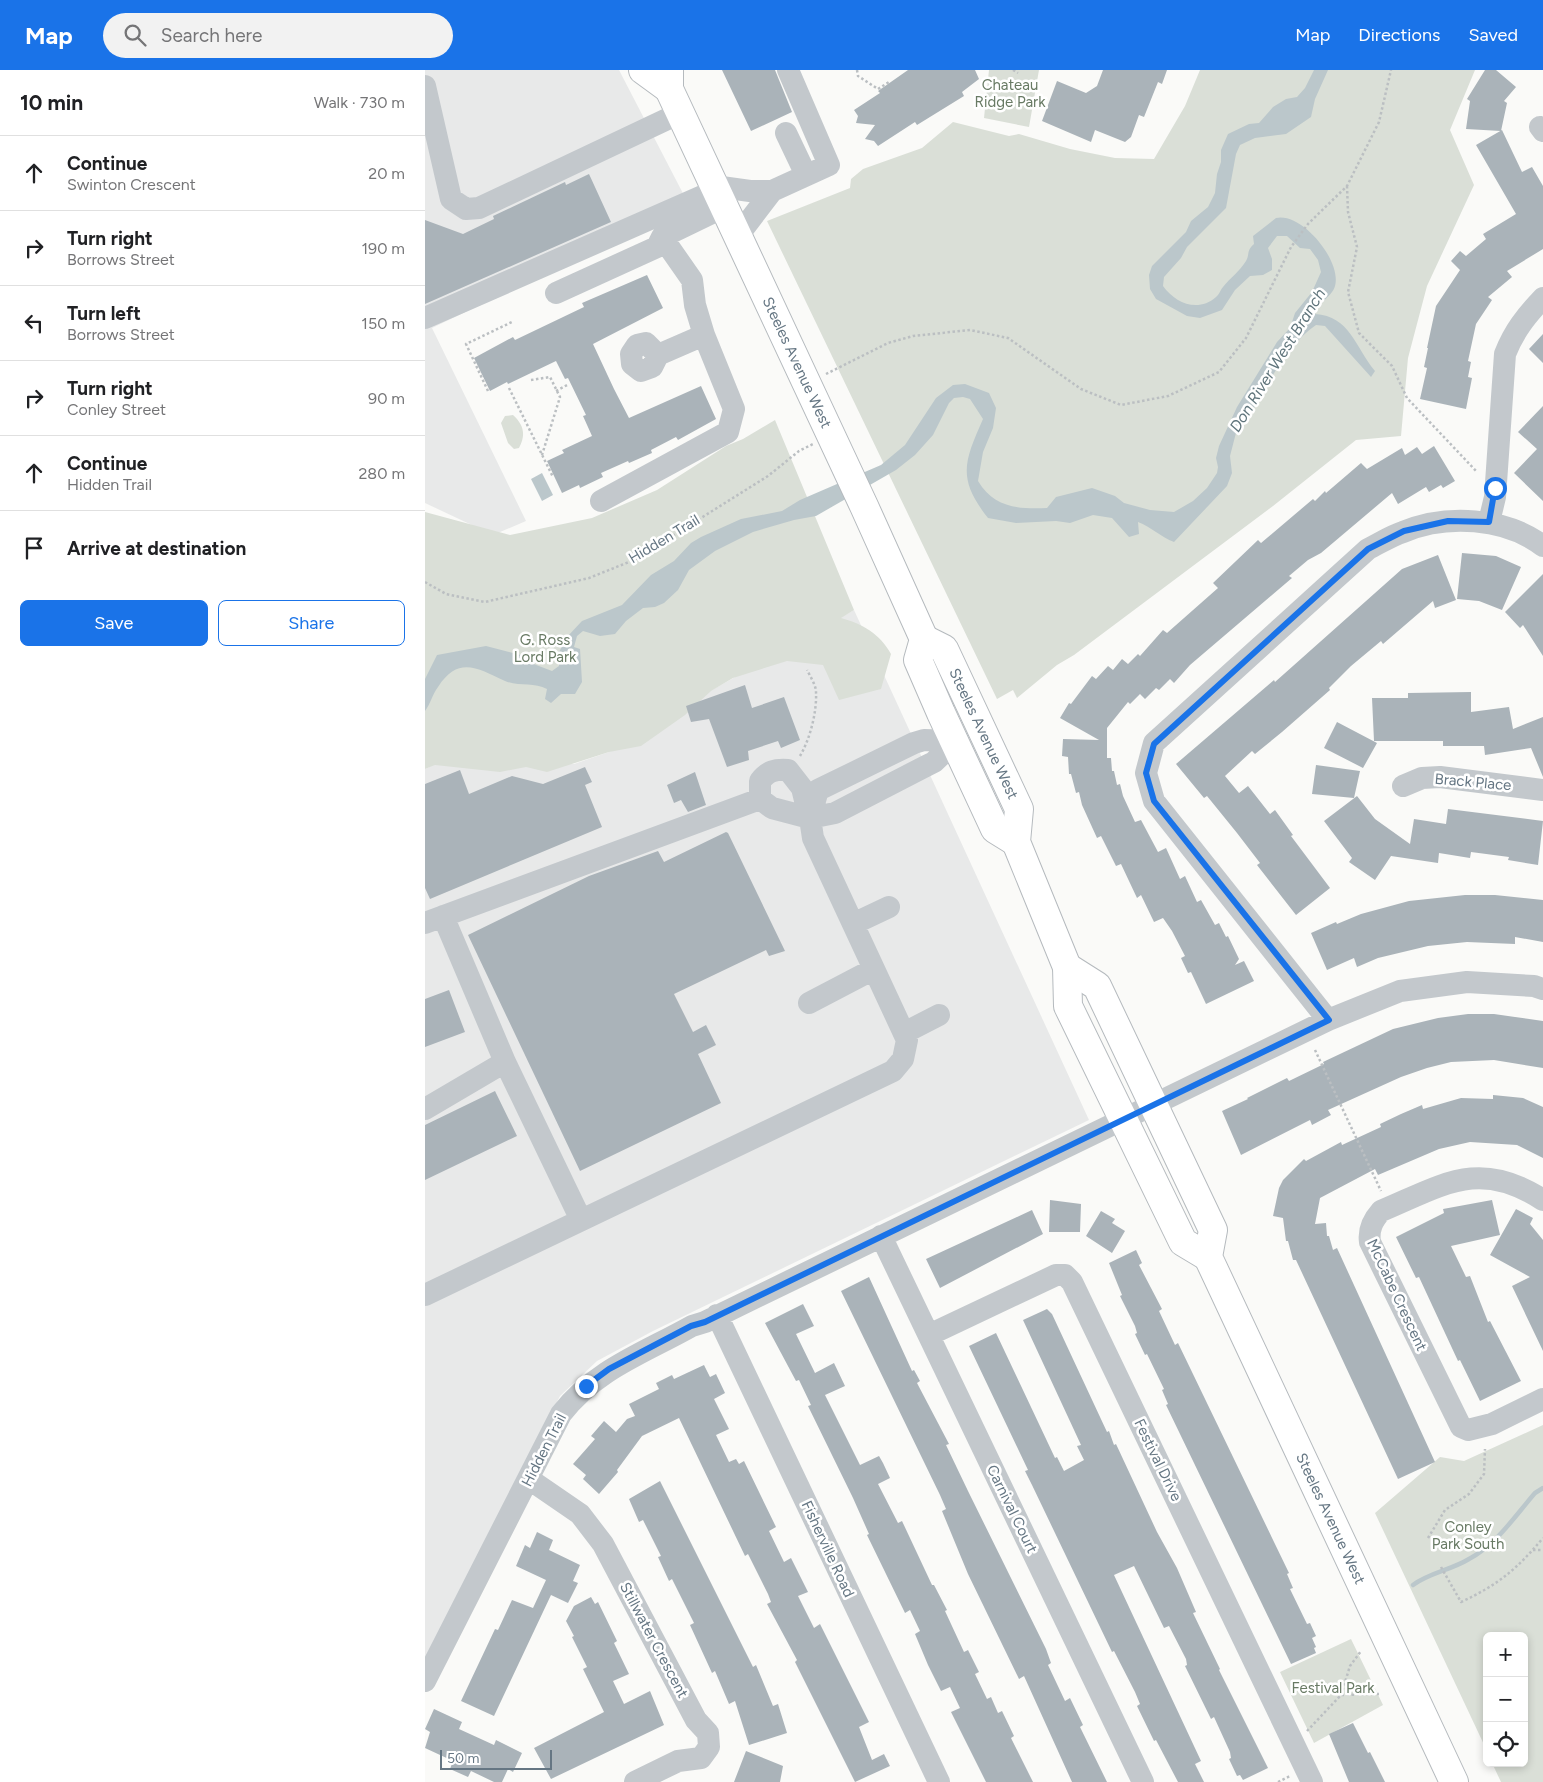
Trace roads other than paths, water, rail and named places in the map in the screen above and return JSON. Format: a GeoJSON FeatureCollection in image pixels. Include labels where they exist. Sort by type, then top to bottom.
{"type":"FeatureCollection","features":[{"type":"Feature","properties":{"kind":"main road","name":"Steeles Avenue West"},"geometry":{"type":"LineString","coordinates":[[643,70],[669,79],[680,113],[805,384],[864,506],[923,639],[918,660],[995,829],[1016,842]]}},
{"type":"Feature","properties":{"kind":"main road","name":"Steeles Avenue West"},"geometry":{"type":"LineString","coordinates":[[923,639],[944,649],[1019,808],[1016,842],[1067,967],[1068,1006],[1183,1242],[1208,1257],[1454,1782]]}},
{"type":"Feature","properties":{"kind":"main road"},"geometry":{"type":"LineString","coordinates":[[956,741],[982,730]]}},
{"type":"Feature","properties":{"kind":"main road"},"geometry":{"type":"LineString","coordinates":[[1067,967],[1097,986],[1213,1230],[1208,1257]]}},
{"type":"Feature","properties":{"kind":"street"},"geometry":{"type":"LineString","coordinates":[[425,318],[718,194],[772,191],[829,165],[788,70]]}},
{"type":"Feature","properties":{"kind":"street"},"geometry":{"type":"LineString","coordinates":[[425,86],[451,199],[466,209],[479,208],[680,113]]}},
{"type":"Feature","properties":{"kind":"street"},"geometry":{"type":"LineString","coordinates":[[786,133],[806,176]]}},
{"type":"Feature","properties":{"kind":"street"},"geometry":{"type":"LineString","coordinates":[[737,237],[772,191]]}},
{"type":"Feature","properties":{"kind":"street"},"geometry":{"type":"LineString","coordinates":[[556,293],[657,247],[662,237],[718,194]]}},
{"type":"Feature","properties":{"kind":"street"},"geometry":{"type":"LineString","coordinates":[[601,501],[728,432],[734,408],[704,335],[695,305],[692,280],[662,237]]}},
{"type":"Feature","properties":{"kind":"street"},"geometry":{"type":"LineString","coordinates":[[1489,522],[1495,497],[1505,354],[1519,325],[1543,298]]}},
{"type":"Feature","properties":{"kind":"street"},"geometry":{"type":"LineString","coordinates":[[658,355],[704,335]]}},
{"type":"Feature","properties":{"kind":"street"},"geometry":{"type":"LineString","coordinates":[[1329,1020],[1154,801],[1146,773],[1154,744],[1368,549],[1404,531],[1448,521],[1489,522],[1530,536],[1543,546]]}},
{"type":"Feature","properties":{"kind":"street"},"geometry":{"type":"LineString","coordinates":[[425,1295],[893,1070],[903,1059],[907,1040],[813,838],[810,818],[802,788],[788,770],[777,769],[766,773],[760,781],[761,799],[772,808],[810,818],[835,813],[926,766],[956,741]]}},
{"type":"Feature","properties":{"kind":"street","name":"Brack Place"},"geometry":{"type":"LineString","coordinates":[[1403,786],[1422,778],[1440,777],[1543,790]]}},
{"type":"Feature","properties":{"kind":"street"},"geometry":{"type":"LineString","coordinates":[[581,1220],[505,1062],[431,917],[761,799]]}},
{"type":"Feature","properties":{"kind":"street"},"geometry":{"type":"LineString","coordinates":[[853,924],[889,907]]}},
{"type":"Feature","properties":{"kind":"street"},"geometry":{"type":"LineString","coordinates":[[809,1003],[874,969]]}},
{"type":"Feature","properties":{"kind":"street","name":"Hidden Trail"},"geometry":{"type":"LineString","coordinates":[[425,1680],[529,1479],[546,1439],[561,1414],[586,1386],[609,1369],[691,1326],[1329,1020],[1400,991],[1467,982],[1535,986],[1543,989]]}},
{"type":"Feature","properties":{"kind":"street"},"geometry":{"type":"LineString","coordinates":[[904,1032],[939,1015]]}},
{"type":"Feature","properties":{"kind":"street"},"geometry":{"type":"LineString","coordinates":[[425,1109],[505,1062]]}},
{"type":"Feature","properties":{"kind":"street","name":"McCabe Crescent"},"geometry":{"type":"LineString","coordinates":[[1543,1200],[1526,1188],[1505,1181],[1482,1177],[1457,1179],[1381,1211],[1376,1217],[1369,1233],[1370,1242],[1461,1427],[1468,1430],[1492,1424],[1543,1399]]}},
{"type":"Feature","properties":{"kind":"street","name":"Carnival Court"},"geometry":{"type":"LineString","coordinates":[[881,1236],[1143,1782]]}},
{"type":"Feature","properties":{"kind":"street","name":"Festival Drive"},"geometry":{"type":"LineString","coordinates":[[929,1335],[1056,1275],[1065,1275],[1072,1282],[1312,1782]]}},
{"type":"Feature","properties":{"kind":"street","name":"Fisherville Road"},"geometry":{"type":"LineString","coordinates":[[717,1315],[939,1782]]}},
{"type":"Feature","properties":{"kind":"street","name":"Stillwater Crescent"},"geometry":{"type":"LineString","coordinates":[[529,1479],[581,1514],[603,1544],[696,1720],[708,1733],[709,1747],[701,1758],[678,1761],[635,1782]]}},
{"type":"Feature","properties":{"kind":"water","name":"Don River West Branch"},"geometry":{"type":"Polygon","coordinates":[[[1314,70],[1328,70],[1315,99],[1311,117],[1286,134],[1255,138],[1240,145],[1236,154],[1226,208],[1187,247],[1181,258],[1164,277],[1163,286],[1174,297],[1187,304],[1194,305],[1209,302],[1217,296],[1246,261],[1254,244],[1253,236],[1276,218],[1286,218],[1308,230],[1318,240],[1332,264],[1336,276],[1333,290],[1316,310],[1315,314],[1336,320],[1344,327],[1351,334],[1375,371],[1371,377],[1325,326],[1316,325],[1307,332],[1283,360],[1248,420],[1237,429],[1230,456],[1232,473],[1227,486],[1174,542],[1138,522],[1139,534],[1129,537],[1112,518],[1093,515],[1070,523],[1056,521],[1016,523],[988,518],[971,492],[967,470],[971,447],[983,419],[970,399],[963,397],[954,398],[949,403],[933,435],[915,455],[896,470],[816,516],[794,520],[753,532],[715,551],[689,570],[678,590],[664,603],[655,607],[643,608],[626,621],[615,634],[600,636],[583,631],[577,636],[574,647],[580,649],[582,682],[575,694],[561,694],[551,703],[545,699],[547,689],[510,683],[486,672],[469,667],[454,671],[446,677],[436,690],[425,711],[425,679],[437,655],[486,646],[521,655],[531,663],[552,671],[559,666],[559,652],[567,637],[582,621],[622,605],[651,575],[674,561],[691,543],[741,519],[782,511],[800,500],[881,465],[905,445],[936,398],[953,385],[965,384],[989,393],[996,408],[993,428],[983,452],[978,481],[991,497],[999,502],[1017,507],[1047,508],[1056,497],[1092,488],[1115,496],[1124,503],[1150,510],[1174,512],[1193,501],[1207,488],[1217,473],[1216,458],[1219,446],[1237,407],[1277,342],[1290,328],[1295,313],[1312,292],[1321,272],[1318,260],[1310,249],[1300,248],[1287,236],[1277,236],[1268,248],[1272,259],[1272,270],[1263,275],[1250,276],[1235,290],[1222,310],[1200,318],[1187,316],[1156,299],[1150,289],[1149,275],[1152,266],[1186,232],[1191,221],[1208,207],[1215,193],[1217,174],[1221,162],[1221,150],[1228,134],[1249,124],[1259,123],[1273,107],[1286,99],[1297,97],[1305,88],[1314,70]]]}},
{"type":"Feature","properties":{"kind":"water"},"geometry":{"type":"Polygon","coordinates":[[[542,473],[553,495],[542,501],[531,479],[542,473]]]}},
{"type":"Feature","properties":{"kind":"waterway"},"geometry":{"type":"LineString","coordinates":[[1413,1585],[1426,1577],[1462,1563],[1479,1553],[1497,1538],[1535,1493],[1543,1488]]}},
{"type":"Feature","properties":{"kind":"park label","name":"Chateau Ridge Park"},"geometry":{"type":"Point","coordinates":[1010,94]}},
{"type":"Feature","properties":{"kind":"park label","name":"G. Ross Lord Park"},"geometry":{"type":"Point","coordinates":[545,648]}},
{"type":"Feature","properties":{"kind":"park label","name":"Conley Park South"},"geometry":{"type":"Point","coordinates":[1468,1536]}},
{"type":"Feature","properties":{"kind":"park label","name":"Festival Park"},"geometry":{"type":"Point","coordinates":[1333,1688]}}]}
